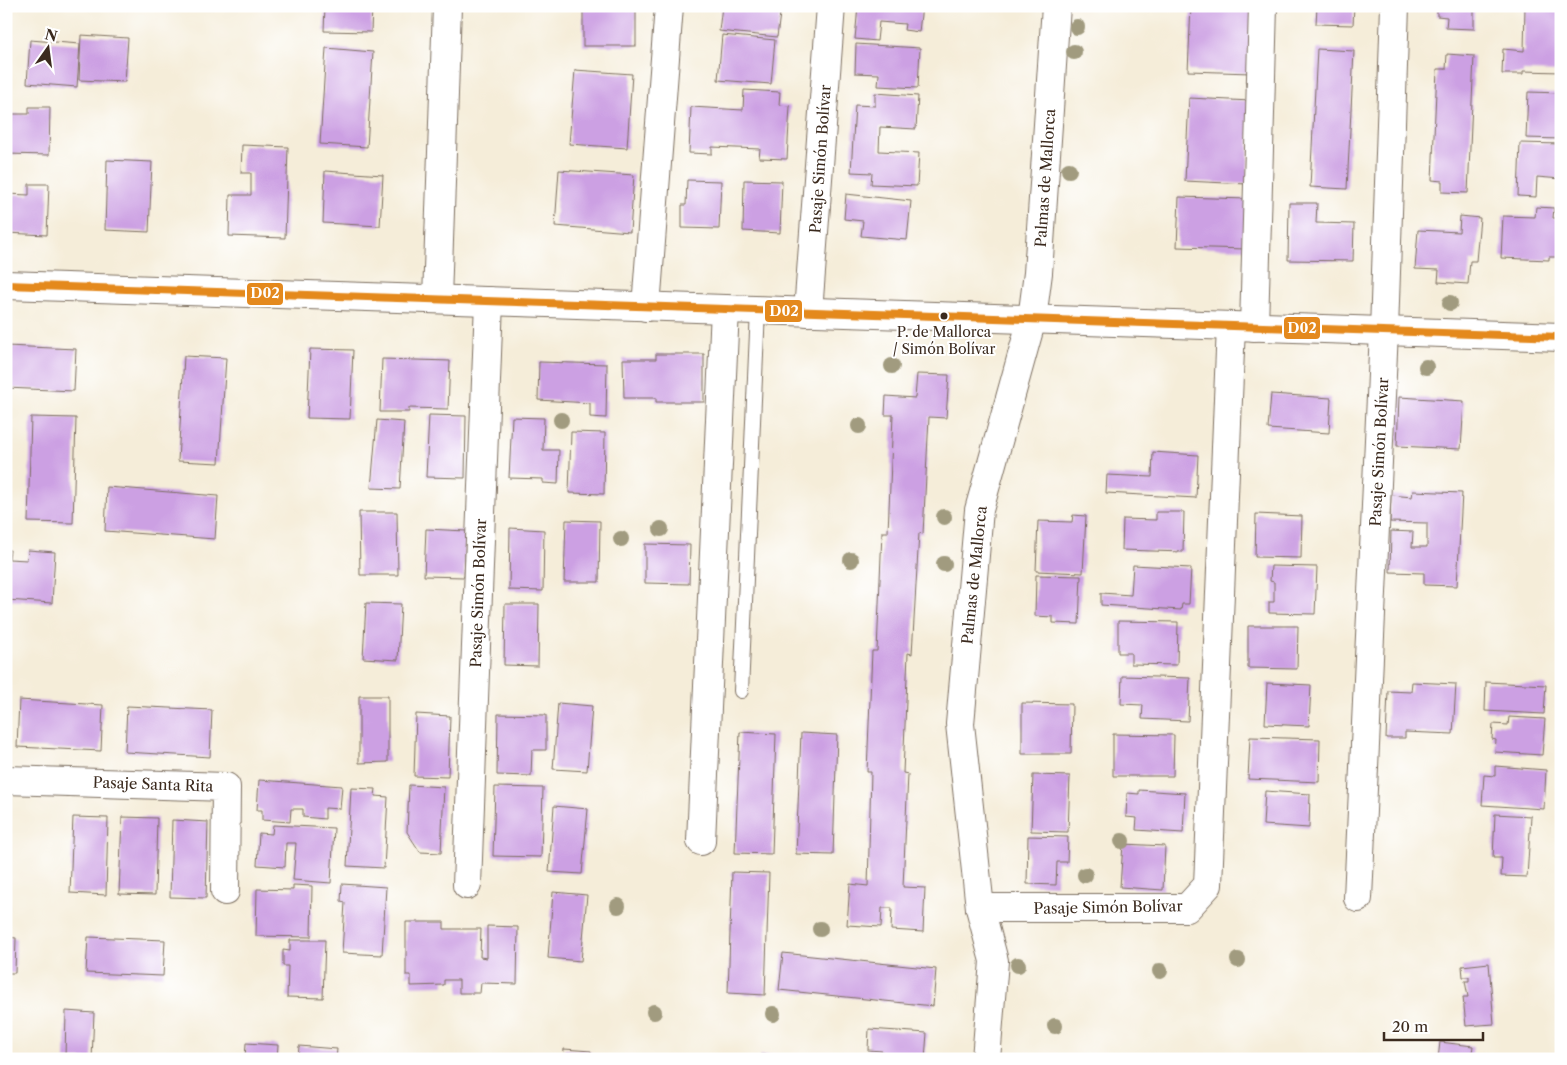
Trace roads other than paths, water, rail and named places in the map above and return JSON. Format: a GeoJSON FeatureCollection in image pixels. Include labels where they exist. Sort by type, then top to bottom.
{"type":"FeatureCollection","features":[{"type":"Feature","properties":{"kind":"street"},"geometry":{"type":"LineString","coordinates":[[437,299],[448,6]]}},
{"type":"Feature","properties":{"kind":"street"},"geometry":{"type":"LineString","coordinates":[[646,307],[669,6]]}},
{"type":"Feature","properties":{"kind":"street","name":"Pasaje Simón Bolívar"},"geometry":{"type":"LineString","coordinates":[[808,312],[831,6]]}},
{"type":"Feature","properties":{"kind":"street","name":"Palmas de Mallorca"},"geometry":{"type":"LineString","coordinates":[[986,1059],[994,961],[980,908],[960,724],[979,510],[1032,319],[1038,273],[1056,6]]}},
{"type":"Feature","properties":{"kind":"street","name":"Pasaje Simón Bolívar"},"geometry":{"type":"LineString","coordinates":[[980,908],[1187,908],[1208,885],[1262,6]]}},
{"type":"Feature","properties":{"kind":"street","name":"Pasaje Simón Bolívar"},"geometry":{"type":"LineString","coordinates":[[1358,898],[1384,331],[1395,6]]}},
{"type":"Feature","properties":{"kind":"street"},"geometry":{"type":"LineString","coordinates":[[6,285],[1561,337]]}},
{"type":"Feature","properties":{"kind":"street","name":"Pasaje Simón Bolívar"},"geometry":{"type":"LineString","coordinates":[[467,885],[489,301]]}},
{"type":"Feature","properties":{"kind":"street"},"geometry":{"type":"LineString","coordinates":[[701,841],[725,309]]}},
{"type":"Feature","properties":{"kind":"street","name":"Pasaje Santa Rita"},"geometry":{"type":"LineString","coordinates":[[6,780],[226,787],[225,891]]}},
{"type":"Feature","properties":{"kind":"lane"},"geometry":{"type":"LineString","coordinates":[[740,691],[758,310]]}},
{"type":"Feature","properties":{"kind":"place","name":"P. de Mallorca / Simón Bolívar"},"geometry":{"type":"Point","coordinates":[944,316]}}]}
